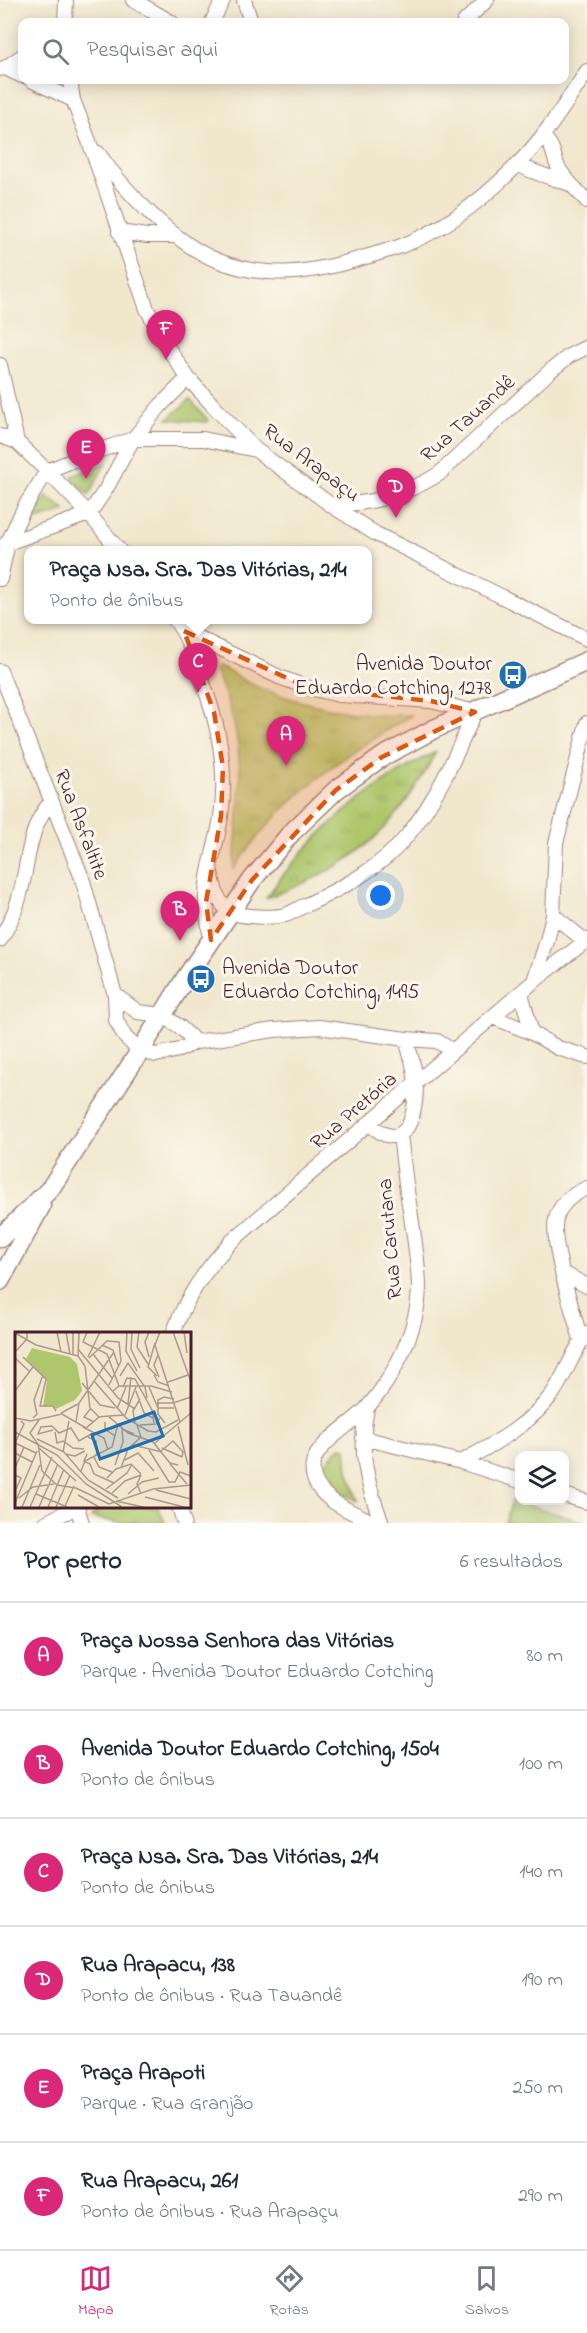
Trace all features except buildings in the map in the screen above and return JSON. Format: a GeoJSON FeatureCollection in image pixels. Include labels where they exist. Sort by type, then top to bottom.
{"type":"FeatureCollection","features":[{"type":"Feature","properties":{"kind":"main road"},"geometry":{"type":"LineString","coordinates":[[0,1281],[50,1189],[162,1015],[252,880],[291,833],[336,789],[382,757],[434,729],[587,661]]}},
{"type":"Feature","properties":{"kind":"main road"},"geometry":{"type":"LineString","coordinates":[[0,1238],[50,1189]]}},
{"type":"Feature","properties":{"kind":"street"},"geometry":{"type":"LineString","coordinates":[[63,18],[66,0]]}},
{"type":"Feature","properties":{"kind":"street"},"geometry":{"type":"LineString","coordinates":[[133,0],[164,18]]}},
{"type":"Feature","properties":{"kind":"street"},"geometry":{"type":"LineString","coordinates":[[147,0],[155,13]]}},
{"type":"Feature","properties":{"kind":"street"},"geometry":{"type":"LineString","coordinates":[[214,18],[223,0]]}},
{"type":"Feature","properties":{"kind":"street"},"geometry":{"type":"LineString","coordinates":[[244,0],[250,18]]}},
{"type":"Feature","properties":{"kind":"street"},"geometry":{"type":"LineString","coordinates":[[468,18],[487,0]]}},
{"type":"Feature","properties":{"kind":"street"},"geometry":{"type":"LineString","coordinates":[[2,69],[18,59]]}},
{"type":"Feature","properties":{"kind":"street"},"geometry":{"type":"LineString","coordinates":[[2,69],[18,75]]}},
{"type":"Feature","properties":{"kind":"street"},"geometry":{"type":"LineString","coordinates":[[89,141],[105,164],[130,192],[176,236],[216,260],[243,269],[290,274],[313,271],[401,246],[425,236],[479,199],[518,164],[543,137],[587,71]]}},
{"type":"Feature","properties":{"kind":"street"},"geometry":{"type":"LineString","coordinates":[[39,84],[73,100]]}},
{"type":"Feature","properties":{"kind":"street","name":"Rua Arapaçu"},"geometry":{"type":"LineString","coordinates":[[71,84],[73,100],[147,309],[166,345],[188,378],[256,450],[331,505],[376,534],[587,639]]}},
{"type":"Feature","properties":{"kind":"street"},"geometry":{"type":"LineString","coordinates":[[543,137],[551,144],[559,167],[570,184],[587,201]]}},
{"type":"Feature","properties":{"kind":"street"},"geometry":{"type":"LineString","coordinates":[[540,173],[550,165],[554,156]]}},
{"type":"Feature","properties":{"kind":"street"},"geometry":{"type":"LineString","coordinates":[[518,164],[533,173],[540,173],[570,184]]}},
{"type":"Feature","properties":{"kind":"street"},"geometry":{"type":"LineString","coordinates":[[119,232],[147,236],[176,236]]}},
{"type":"Feature","properties":{"kind":"street","name":"Rua Tauandê"},"geometry":{"type":"LineString","coordinates":[[331,505],[360,504],[390,498],[425,483],[468,449],[550,371],[587,347]]}},
{"type":"Feature","properties":{"kind":"street"},"geometry":{"type":"LineString","coordinates":[[0,365],[16,442]]}},
{"type":"Feature","properties":{"kind":"street"},"geometry":{"type":"LineString","coordinates":[[4,544],[89,514],[106,489],[133,439],[160,405],[188,378]]}},
{"type":"Feature","properties":{"kind":"street"},"geometry":{"type":"LineString","coordinates":[[0,436],[16,442],[47,471],[89,514],[116,546]]}},
{"type":"Feature","properties":{"kind":"street"},"geometry":{"type":"LineString","coordinates":[[0,579],[4,544],[47,471],[133,439],[203,439],[256,450]]}},
{"type":"Feature","properties":{"kind":"street"},"geometry":{"type":"LineString","coordinates":[[178,624],[184,631],[214,712],[223,767],[221,816],[210,867],[206,902],[211,940]]}},
{"type":"Feature","properties":{"kind":"street"},"geometry":{"type":"LineString","coordinates":[[184,631],[279,677],[309,688],[339,695],[431,701],[475,712],[445,778],[406,837],[376,865],[336,891],[285,915],[248,915],[230,912],[216,892],[210,867]]}},
{"type":"Feature","properties":{"kind":"street","name":"Rua Asfaltite"},"geometry":{"type":"LineString","coordinates":[[0,671],[82,878],[115,995],[116,1020],[125,1037],[140,1051]]}},
{"type":"Feature","properties":{"kind":"street"},"geometry":{"type":"LineString","coordinates":[[533,982],[553,915],[556,843],[587,723]]}},
{"type":"Feature","properties":{"kind":"street"},"geometry":{"type":"LineString","coordinates":[[0,940],[19,898],[35,826],[43,810],[51,802]]}},
{"type":"Feature","properties":{"kind":"street"},"geometry":{"type":"LineString","coordinates":[[553,915],[586,940]]}},
{"type":"Feature","properties":{"kind":"street","name":"Rua Pretória"},"geometry":{"type":"LineString","coordinates":[[174,1332],[193,1290],[210,1265],[226,1248],[533,982],[586,940]]}},
{"type":"Feature","properties":{"kind":"street"},"geometry":{"type":"LineString","coordinates":[[521,993],[532,1033]]}},
{"type":"Feature","properties":{"kind":"street"},"geometry":{"type":"LineString","coordinates":[[115,995],[138,1012],[162,1015],[196,1042]]}},
{"type":"Feature","properties":{"kind":"street"},"geometry":{"type":"LineString","coordinates":[[493,1017],[532,1033],[558,1048],[587,1057]]}},
{"type":"Feature","properties":{"kind":"street"},"geometry":{"type":"LineString","coordinates":[[140,1051],[156,1055],[179,1050],[196,1042],[274,1030],[319,1027],[437,1041],[453,1051]]}},
{"type":"Feature","properties":{"kind":"street"},"geometry":{"type":"LineString","coordinates":[[369,1123],[379,1132],[392,1137],[400,1135],[407,1127],[415,1105],[416,1083],[406,1039]]}},
{"type":"Feature","properties":{"kind":"street","name":"Rua Carutana"},"geometry":{"type":"LineString","coordinates":[[375,1523],[330,1498],[319,1489],[314,1478],[313,1465],[317,1452],[367,1408],[391,1375],[407,1341],[416,1312],[419,1287],[416,1248],[400,1135]]}},
{"type":"Feature","properties":{"kind":"street"},"geometry":{"type":"LineString","coordinates":[[461,1462],[492,1445],[541,1408],[569,1366],[584,1337],[563,1274],[555,1235],[555,1221],[564,1202],[587,1188]]}},
{"type":"Feature","properties":{"kind":"street"},"geometry":{"type":"LineString","coordinates":[[563,1274],[587,1286]]}},
{"type":"Feature","properties":{"kind":"street"},"geometry":{"type":"LineString","coordinates":[[367,1408],[363,1438],[364,1467],[382,1523]]}},
{"type":"Feature","properties":{"kind":"street"},"geometry":{"type":"LineString","coordinates":[[363,1438],[461,1462],[515,1480]]}},
{"type":"Feature","properties":{"kind":"street"},"geometry":{"type":"LineString","coordinates":[[569,1497],[587,1502]]}},
{"type":"Feature","properties":{"kind":"street"},"geometry":{"type":"LineString","coordinates":[[45,1523],[75,1508]]}},
{"type":"Feature","properties":{"kind":"street"},"geometry":{"type":"LineString","coordinates":[[77,1508],[82,1523]]}},
{"type":"Feature","properties":{"kind":"street"},"geometry":{"type":"LineString","coordinates":[[180,1508],[184,1523]]}},
{"type":"Feature","properties":{"kind":"highlighted area"},"geometry":{"type":"Polygon","coordinates":[[[184,631],[309,688],[431,701],[475,712],[382,757],[336,790],[252,880],[211,940],[206,902],[221,816],[223,767],[214,712],[184,631]]]}},
{"type":"Feature","properties":{"kind":"green space"},"geometry":{"type":"Polygon","coordinates":[[[190,400],[208,420],[206,422],[168,419],[190,400]]]}},
{"type":"Feature","properties":{"kind":"green space"},"geometry":{"type":"Polygon","coordinates":[[[106,463],[89,495],[72,479],[72,476],[106,463]]]}},
{"type":"Feature","properties":{"kind":"green space"},"geometry":{"type":"Polygon","coordinates":[[[47,496],[66,511],[30,522],[47,496]]]}},
{"type":"Feature","properties":{"kind":"green space"},"geometry":{"type":"Polygon","coordinates":[[[216,666],[257,687],[314,705],[353,712],[412,715],[337,763],[291,801],[251,845],[234,869],[240,788],[239,756],[234,722],[215,669],[216,666]]]}},
{"type":"Feature","properties":{"kind":"green space"},"geometry":{"type":"Polygon","coordinates":[[[436,752],[403,805],[368,844],[347,860],[324,873],[266,898],[301,854],[342,814],[387,780],[436,752]]]}},
{"type":"Feature","properties":{"kind":"green space"},"geometry":{"type":"Polygon","coordinates":[[[340,1447],[346,1448],[348,1470],[358,1501],[340,1493],[324,1474],[324,1465],[340,1447]]]}},
{"type":"Feature","properties":{"kind":"green space"},"geometry":{"type":"Polygon","coordinates":[[[512,1500],[515,1501],[515,1505],[528,1505],[587,1523],[505,1523],[512,1500]]]}},
{"type":"Feature","properties":{"kind":"green space"},"geometry":{"type":"Polygon","coordinates":[[[101,1508],[158,1508],[165,1523],[121,1523],[91,1517],[101,1508]]]}},
{"type":"Feature","properties":{"kind":"place","name":"Rua Arapacu, 261"},"geometry":{"type":"Point","coordinates":[166,360]}},
{"type":"Feature","properties":{"kind":"place","name":"Praça Arapoti"},"geometry":{"type":"Point","coordinates":[86,479]}},
{"type":"Feature","properties":{"kind":"place","name":"Rua Arapacu, 138"},"geometry":{"type":"Point","coordinates":[396,518]}},
{"type":"Feature","properties":{"kind":"place","name":"Avenida Doutor Eduardo Cotching, 1278"},"geometry":{"type":"Point","coordinates":[513,675]}},
{"type":"Feature","properties":{"kind":"place","name":"Praça Nsa. Sra. Das Vitórias, 214"},"geometry":{"type":"Point","coordinates":[198,693]}},
{"type":"Feature","properties":{"kind":"place","name":"Praça Nossa Senhora das Vitórias"},"geometry":{"type":"Point","coordinates":[286,766]}},
{"type":"Feature","properties":{"kind":"place","name":"Avenida Doutor Eduardo Cotching, 1504"},"geometry":{"type":"Point","coordinates":[180,941]}},
{"type":"Feature","properties":{"kind":"place","name":"Avenida Doutor Eduardo Cotching, 1495"},"geometry":{"type":"Point","coordinates":[201,979]}}]}
